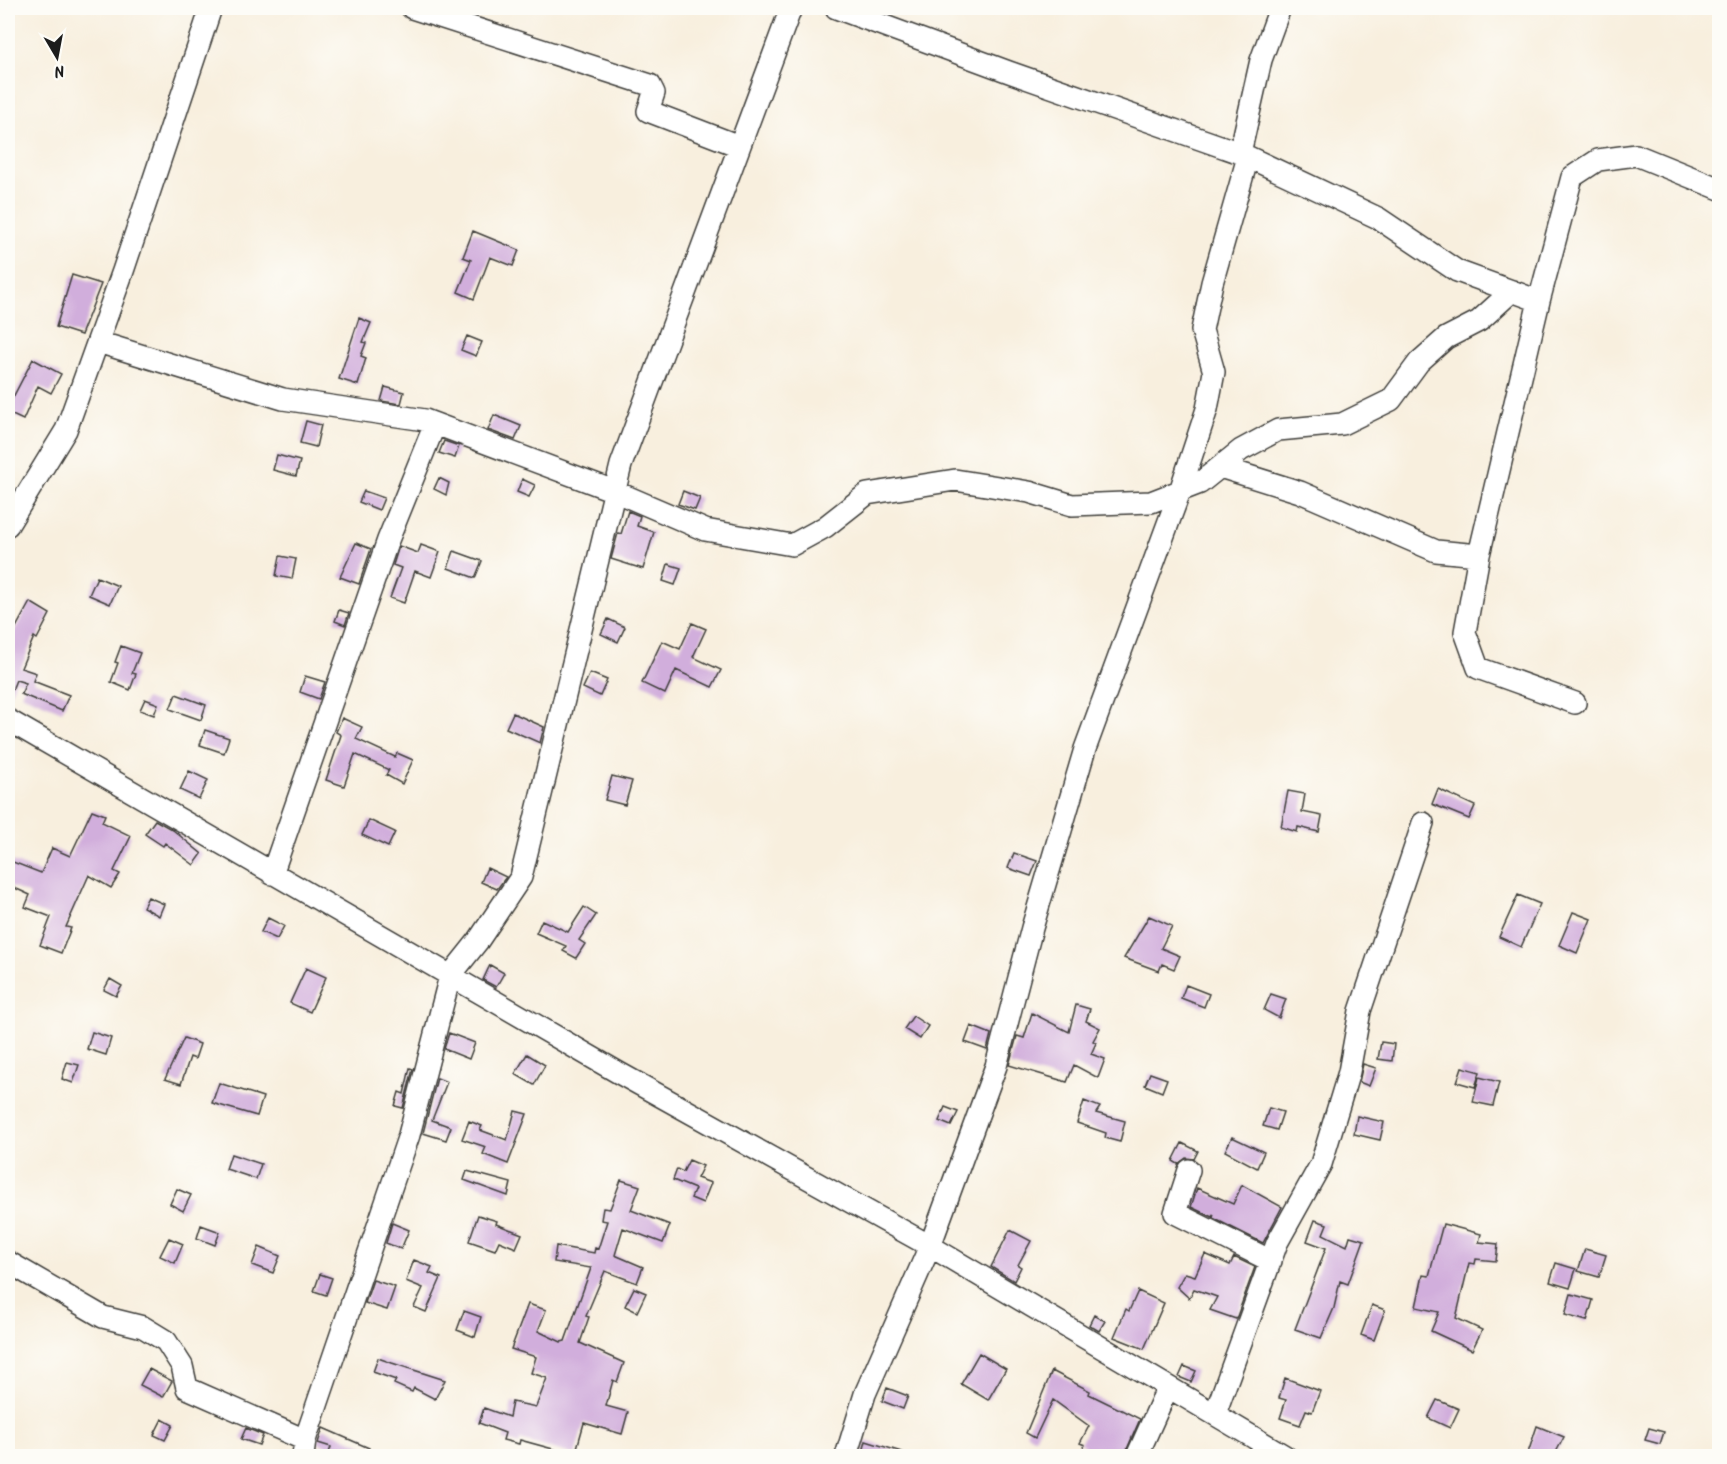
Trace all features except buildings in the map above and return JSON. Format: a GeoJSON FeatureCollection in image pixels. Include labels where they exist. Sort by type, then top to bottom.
{"type":"FeatureCollection","features":[{"type":"Feature","properties":{"kind":"street"},"geometry":{"type":"LineString","coordinates":[[8,525],[66,430],[211,8]]}},
{"type":"Feature","properties":{"kind":"street"},"geometry":{"type":"LineString","coordinates":[[412,8],[650,85],[654,93],[648,111],[739,146]]}},
{"type":"Feature","properties":{"kind":"street"},"geometry":{"type":"LineString","coordinates":[[8,1262],[103,1317],[143,1327],[166,1341],[182,1366],[187,1388],[304,1448],[409,1135],[450,976],[478,941],[521,877],[621,465],[791,8]]}},
{"type":"Feature","properties":{"kind":"street"},"geometry":{"type":"LineString","coordinates":[[836,8],[1244,155],[1378,218],[1458,271],[1539,301]]}},
{"type":"Feature","properties":{"kind":"street"},"geometry":{"type":"LineString","coordinates":[[846,1456],[865,1394],[930,1246],[996,1066],[1032,928],[1085,749],[1207,409],[1214,372],[1202,330],[1244,155],[1261,60],[1280,8]]}},
{"type":"Feature","properties":{"kind":"street"},"geometry":{"type":"LineString","coordinates":[[1575,703],[1478,668],[1465,632],[1479,555],[1539,301],[1572,177],[1598,160],[1636,155],[1719,189]]}},
{"type":"Feature","properties":{"kind":"street"},"geometry":{"type":"LineString","coordinates":[[98,342],[283,399],[435,424],[614,491],[705,530],[792,544],[825,527],[867,494],[955,480],[1029,492],[1072,505],[1151,502],[1200,483],[1241,450],[1278,430],[1342,424],[1391,400],[1419,362],[1446,338],[1479,321],[1512,291]]}},
{"type":"Feature","properties":{"kind":"street"},"geometry":{"type":"LineString","coordinates":[[272,874],[388,540],[435,424]]}},
{"type":"Feature","properties":{"kind":"street"},"geometry":{"type":"LineString","coordinates":[[1220,467],[1300,492],[1436,551],[1479,555]]}},
{"type":"Feature","properties":{"kind":"street"},"geometry":{"type":"LineString","coordinates":[[8,720],[450,976],[930,1246],[1285,1456]]}},
{"type":"Feature","properties":{"kind":"street"},"geometry":{"type":"LineString","coordinates":[[1215,1414],[1277,1244],[1321,1164],[1349,1072],[1360,1011],[1423,823]]}},
{"type":"Feature","properties":{"kind":"street"},"geometry":{"type":"LineString","coordinates":[[1189,1170],[1176,1213],[1271,1261]]}},
{"type":"Feature","properties":{"kind":"street"},"geometry":{"type":"LineString","coordinates":[[1137,1456],[1168,1387]]}}]}
